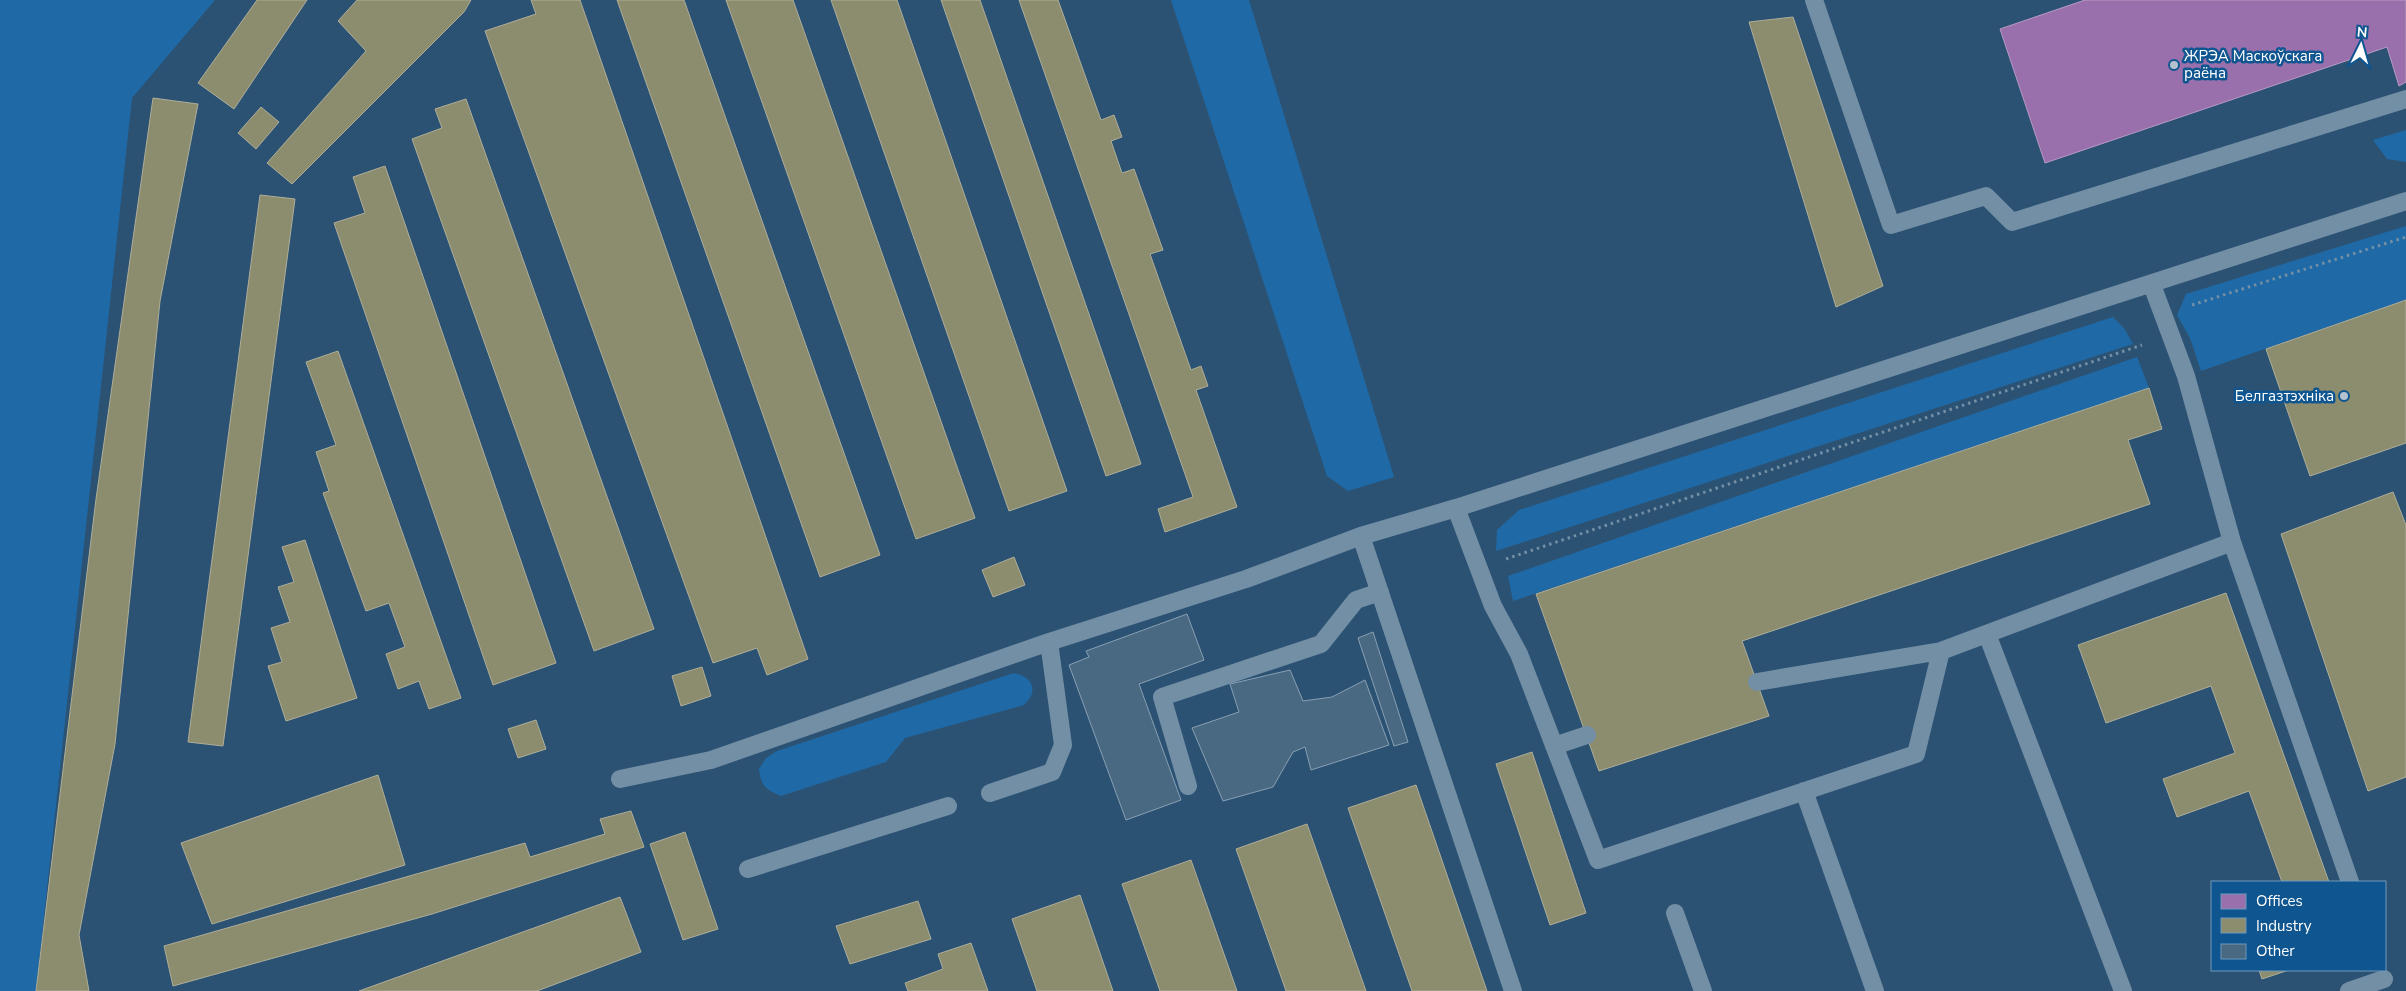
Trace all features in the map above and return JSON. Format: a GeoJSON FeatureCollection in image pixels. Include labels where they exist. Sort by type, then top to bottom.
{"type":"FeatureCollection","features":[{"type":"Feature","properties":{"kind":"lane"},"geometry":{"type":"LineString","coordinates":[[1814,0],[1891,225],[1986,196],[2012,222],[2406,99]]}},
{"type":"Feature","properties":{"kind":"lane"},"geometry":{"type":"LineString","coordinates":[[620,779],[711,760],[1049,642],[1246,579],[1361,536],[1456,508],[2152,285],[2406,201]]}},
{"type":"Feature","properties":{"kind":"lane"},"geometry":{"type":"LineString","coordinates":[[2152,285],[2186,376],[2232,542],[2350,881]]}},
{"type":"Feature","properties":{"kind":"lane"},"geometry":{"type":"LineString","coordinates":[[1456,508],[1493,606],[1519,654],[1598,860],[1916,754],[1940,651]]}},
{"type":"Feature","properties":{"kind":"lane"},"geometry":{"type":"LineString","coordinates":[[1361,536],[1513,991]]}},
{"type":"Feature","properties":{"kind":"lane"},"geometry":{"type":"LineString","coordinates":[[1757,682],[1940,651],[2232,542]]}},
{"type":"Feature","properties":{"kind":"lane"},"geometry":{"type":"LineString","coordinates":[[1188,786],[1162,697],[1321,644],[1356,600],[1380,592]]}},
{"type":"Feature","properties":{"kind":"lane"},"geometry":{"type":"LineString","coordinates":[[1987,634],[2123,991]]}},
{"type":"Feature","properties":{"kind":"lane"},"geometry":{"type":"LineString","coordinates":[[990,793],[1052,772],[1056,763],[1063,745],[1049,642]]}},
{"type":"Feature","properties":{"kind":"lane"},"geometry":{"type":"LineString","coordinates":[[1554,746],[1587,735]]}},
{"type":"Feature","properties":{"kind":"lane"},"geometry":{"type":"LineString","coordinates":[[1804,791],[1874,991]]}},
{"type":"Feature","properties":{"kind":"lane"},"geometry":{"type":"LineString","coordinates":[[748,868],[948,806]]}},
{"type":"Feature","properties":{"kind":"lane"},"geometry":{"type":"LineString","coordinates":[[1675,913],[1703,991]]}},
{"type":"Feature","properties":{"kind":"lane"},"geometry":{"type":"LineString","coordinates":[[2348,991],[2385,980]]}},
{"type":"Feature","properties":{"kind":"path"},"geometry":{"type":"LineString","coordinates":[[1479,568],[2169,331],[2192,304],[2406,237]]}},
{"type":"Feature","properties":{"kind":"shaded area"},"geometry":{"type":"Polygon","coordinates":[[[0,0],[215,0],[132,98],[36,991],[0,991],[0,0]]]}},
{"type":"Feature","properties":{"kind":"shaded area"},"geometry":{"type":"Polygon","coordinates":[[[1171,0],[1249,0],[1394,477],[1348,491],[1327,476],[1171,0]]]}},
{"type":"Feature","properties":{"kind":"shaded area"},"geometry":{"type":"Polygon","coordinates":[[[2406,130],[2406,162],[2387,159],[2373,140],[2406,130]]]}},
{"type":"Feature","properties":{"kind":"shaded area"},"geometry":{"type":"Polygon","coordinates":[[[2406,226],[2406,300],[2201,371],[2190,338],[2177,315],[2186,294],[2406,226]]]}},
{"type":"Feature","properties":{"kind":"shaded area"},"geometry":{"type":"Polygon","coordinates":[[[2113,317],[2124,328],[2133,344],[1496,551],[1497,530],[1519,510],[2113,317]]]}},
{"type":"Feature","properties":{"kind":"shaded area"},"geometry":{"type":"Polygon","coordinates":[[[2137,357],[2149,388],[1513,601],[1508,576],[2137,357]]]}},
{"type":"Feature","properties":{"kind":"shaded area"},"geometry":{"type":"Polygon","coordinates":[[[1014,673],[1026,678],[1032,685],[1029,700],[1024,705],[905,738],[886,762],[781,796],[768,789],[761,779],[759,769],[766,758],[777,751],[1014,673]]]}},
{"type":"Feature","properties":{"kind":"building: Offices","name":"ЖРЭА Маскоўскага раёна"},"geometry":{"type":"Polygon","coordinates":[[[2085,0],[2406,0],[2406,82],[2399,86],[2387,47],[2045,163],[2000,29],[2085,0]]]}},
{"type":"Feature","properties":{"kind":"building: Industry"},"geometry":{"type":"Polygon","coordinates":[[[257,0],[307,0],[234,109],[198,83],[257,0]]]}},
{"type":"Feature","properties":{"kind":"building: Industry"},"geometry":{"type":"Polygon","coordinates":[[[357,0],[471,0],[464,12],[292,184],[267,163],[366,51],[338,21],[357,0]]]}},
{"type":"Feature","properties":{"kind":"building: Industry"},"geometry":{"type":"Polygon","coordinates":[[[531,0],[580,0],[808,659],[767,675],[757,648],[713,663],[485,31],[536,14],[531,0]]]}},
{"type":"Feature","properties":{"kind":"building: Industry"},"geometry":{"type":"Polygon","coordinates":[[[617,0],[684,0],[880,555],[820,577],[617,0]]]}},
{"type":"Feature","properties":{"kind":"building: Industry"},"geometry":{"type":"Polygon","coordinates":[[[726,0],[793,0],[975,518],[916,539],[726,0]]]}},
{"type":"Feature","properties":{"kind":"building: Industry"},"geometry":{"type":"Polygon","coordinates":[[[831,0],[897,0],[1067,491],[1009,511],[831,0]]]}},
{"type":"Feature","properties":{"kind":"building: Industry"},"geometry":{"type":"Polygon","coordinates":[[[941,0],[980,0],[1141,464],[1106,476],[941,0]]]}},
{"type":"Feature","properties":{"kind":"building: Industry"},"geometry":{"type":"Polygon","coordinates":[[[1019,0],[1058,0],[1101,120],[1114,115],[1122,137],[1111,141],[1122,173],[1134,169],[1163,250],[1150,254],[1191,370],[1201,366],[1208,386],[1196,390],[1237,507],[1165,532],[1158,509],[1193,497],[1019,0]]]}},
{"type":"Feature","properties":{"kind":"building: Industry"},"geometry":{"type":"Polygon","coordinates":[[[1793,17],[1883,286],[1836,307],[1749,22],[1793,17]]]}},
{"type":"Feature","properties":{"kind":"building: Industry"},"geometry":{"type":"Polygon","coordinates":[[[153,98],[198,104],[160,301],[115,744],[79,935],[89,991],[36,991],[96,499],[153,98]]]}},
{"type":"Feature","properties":{"kind":"building: Industry"},"geometry":{"type":"Polygon","coordinates":[[[466,99],[654,629],[594,651],[412,139],[442,128],[435,109],[466,99]]]}},
{"type":"Feature","properties":{"kind":"building: Industry"},"geometry":{"type":"Polygon","coordinates":[[[261,107],[279,122],[256,149],[238,133],[261,107]]]}},
{"type":"Feature","properties":{"kind":"building: Industry"},"geometry":{"type":"Polygon","coordinates":[[[385,166],[556,663],[493,685],[334,223],[365,213],[353,177],[385,166]]]}},
{"type":"Feature","properties":{"kind":"building: Industry"},"geometry":{"type":"Polygon","coordinates":[[[260,195],[295,199],[223,746],[188,742],[260,195]]]}},
{"type":"Feature","properties":{"kind":"building: Industry","name":"Белгазтэхніка"},"geometry":{"type":"Polygon","coordinates":[[[2406,300],[2406,443],[2310,476],[2266,349],[2406,300]]]}},
{"type":"Feature","properties":{"kind":"building: Industry"},"geometry":{"type":"Polygon","coordinates":[[[338,351],[461,698],[429,709],[419,681],[398,689],[386,654],[405,647],[389,603],[366,611],[323,493],[329,491],[316,452],[336,445],[306,362],[338,351]]]}},
{"type":"Feature","properties":{"kind":"building: Industry"},"geometry":{"type":"Polygon","coordinates":[[[2149,388],[2162,429],[2128,440],[2150,504],[1742,641],[1769,716],[1599,771],[1536,594],[2149,388]]]}},
{"type":"Feature","properties":{"kind":"building: Industry"},"geometry":{"type":"Polygon","coordinates":[[[2393,492],[2406,525],[2406,777],[2368,791],[2281,534],[2393,492]]]}},
{"type":"Feature","properties":{"kind":"building: Industry"},"geometry":{"type":"Polygon","coordinates":[[[305,540],[357,698],[286,721],[268,666],[282,662],[271,628],[290,622],[278,587],[294,582],[282,547],[305,540]]]}},
{"type":"Feature","properties":{"kind":"building: Industry"},"geometry":{"type":"Polygon","coordinates":[[[1014,557],[1025,585],[993,597],[982,570],[1014,557]]]}},
{"type":"Feature","properties":{"kind":"building: Industry"},"geometry":{"type":"Polygon","coordinates":[[[2226,593],[2329,881],[2282,881],[2249,791],[2177,817],[2163,779],[2235,753],[2211,686],[2106,723],[2078,645],[2226,593]]]}},
{"type":"Feature","properties":{"kind":"building: Industry"},"geometry":{"type":"Polygon","coordinates":[[[702,667],[711,696],[681,706],[672,676],[702,667]]]}},
{"type":"Feature","properties":{"kind":"building: Industry"},"geometry":{"type":"Polygon","coordinates":[[[536,720],[546,749],[518,758],[508,729],[536,720]]]}},
{"type":"Feature","properties":{"kind":"building: Industry"},"geometry":{"type":"Polygon","coordinates":[[[1532,752],[1586,913],[1550,925],[1496,764],[1532,752]]]}},
{"type":"Feature","properties":{"kind":"building: Industry"},"geometry":{"type":"Polygon","coordinates":[[[378,775],[405,865],[212,924],[181,843],[378,775]]]}},
{"type":"Feature","properties":{"kind":"building: Industry"},"geometry":{"type":"Polygon","coordinates":[[[1416,785],[1487,991],[1412,991],[1348,808],[1416,785]]]}},
{"type":"Feature","properties":{"kind":"building: Industry"},"geometry":{"type":"Polygon","coordinates":[[[631,811],[644,847],[432,914],[173,986],[164,946],[525,843],[530,857],[605,834],[600,819],[631,811]]]}},
{"type":"Feature","properties":{"kind":"building: Industry"},"geometry":{"type":"Polygon","coordinates":[[[1307,824],[1366,991],[1286,991],[1236,849],[1307,824]]]}},
{"type":"Feature","properties":{"kind":"building: Industry"},"geometry":{"type":"Polygon","coordinates":[[[685,832],[718,929],[683,940],[650,844],[685,832]]]}},
{"type":"Feature","properties":{"kind":"building: Industry"},"geometry":{"type":"Polygon","coordinates":[[[1191,860],[1237,991],[1160,991],[1122,884],[1191,860]]]}},
{"type":"Feature","properties":{"kind":"building: Industry"},"geometry":{"type":"Polygon","coordinates":[[[1080,895],[1113,991],[1037,991],[1012,919],[1080,895]]]}},
{"type":"Feature","properties":{"kind":"building: Industry"},"geometry":{"type":"Polygon","coordinates":[[[620,897],[641,952],[537,991],[359,991],[620,897]]]}},
{"type":"Feature","properties":{"kind":"building: Industry"},"geometry":{"type":"Polygon","coordinates":[[[918,901],[931,939],[850,964],[836,926],[918,901]]]}},
{"type":"Feature","properties":{"kind":"building: Industry"},"geometry":{"type":"Polygon","coordinates":[[[971,943],[988,991],[908,991],[905,983],[943,969],[938,954],[971,943]]]}},
{"type":"Feature","properties":{"kind":"building: Industry"},"geometry":{"type":"Polygon","coordinates":[[[2259,971],[2286,971],[2262,979],[2259,971]]]}},
{"type":"Feature","properties":{"kind":"building: Other"},"geometry":{"type":"Polygon","coordinates":[[[1187,614],[1204,660],[1139,684],[1181,800],[1126,820],[1069,665],[1089,657],[1086,651],[1187,614]]]}},
{"type":"Feature","properties":{"kind":"building: Other"},"geometry":{"type":"Polygon","coordinates":[[[1373,632],[1408,742],[1394,746],[1358,638],[1373,632]]]}},
{"type":"Feature","properties":{"kind":"building: Other"},"geometry":{"type":"Polygon","coordinates":[[[1290,670],[1303,701],[1332,697],[1365,680],[1389,745],[1311,770],[1305,747],[1293,752],[1273,787],[1223,801],[1192,728],[1239,712],[1230,684],[1290,670]]]}},
{"type":"Feature","properties":{"kind":"place","name":"ЖРЭА Маскоўскага раёна"},"geometry":{"type":"Point","coordinates":[2174,65]}},
{"type":"Feature","properties":{"kind":"place","name":"Белгазтэхніка"},"geometry":{"type":"Point","coordinates":[2344,396]}}]}
